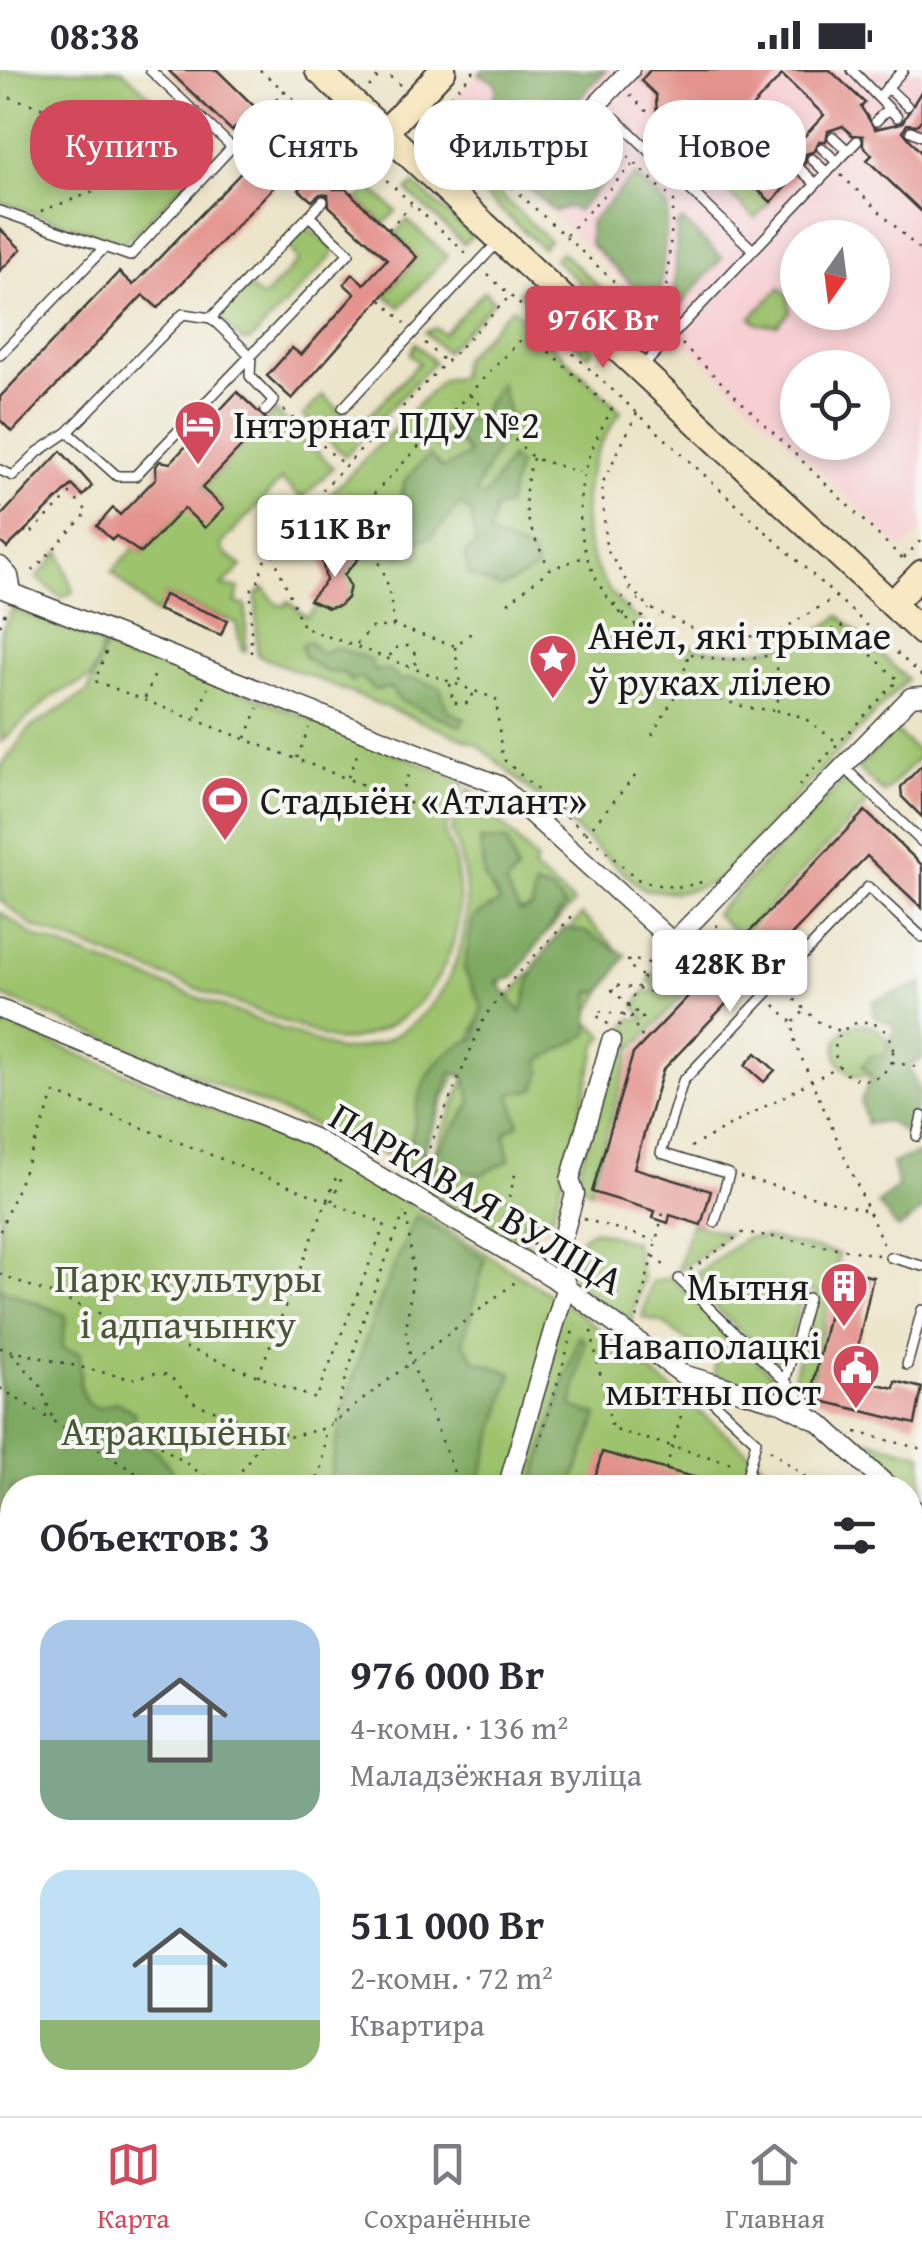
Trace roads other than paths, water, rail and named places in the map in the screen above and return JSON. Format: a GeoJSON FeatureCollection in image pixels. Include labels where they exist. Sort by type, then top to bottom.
{"type":"FeatureCollection","features":[{"type":"Feature","properties":{"kind":"main road"},"geometry":{"type":"LineString","coordinates":[[318,70],[351,100]]}},
{"type":"Feature","properties":{"kind":"main road"},"geometry":{"type":"LineString","coordinates":[[394,122],[443,70]]}},
{"type":"Feature","properties":{"kind":"main road"},"geometry":{"type":"LineString","coordinates":[[394,139],[922,632]]}},
{"type":"Feature","properties":{"kind":"main road"},"geometry":{"type":"LineString","coordinates":[[892,604],[912,566]]}},
{"type":"Feature","properties":{"kind":"street"},"geometry":{"type":"LineString","coordinates":[[605,100],[631,78]]}},
{"type":"Feature","properties":{"kind":"street"},"geometry":{"type":"LineString","coordinates":[[0,566],[9,576],[6,596],[499,785],[672,942],[911,697],[922,696]]}},
{"type":"Feature","properties":{"kind":"street","name":"ПАРКАВАЯ ВУЛІЦА"},"geometry":{"type":"LineString","coordinates":[[0,1010],[314,1138],[566,1286],[686,1377],[780,1403],[820,1423],[876,1475]]}},
{"type":"Feature","properties":{"kind":"street"},"geometry":{"type":"LineString","coordinates":[[566,1224],[575,1194],[570,1180],[615,1032]]}},
{"type":"Feature","properties":{"kind":"street"},"geometry":{"type":"LineString","coordinates":[[511,1475],[566,1286],[551,1252]]}},
{"type":"Feature","properties":{"kind":"lane"},"geometry":{"type":"LineString","coordinates":[[0,211],[130,256],[232,147],[150,70]]}},
{"type":"Feature","properties":{"kind":"lane"},"geometry":{"type":"LineString","coordinates":[[852,70],[907,106]]}},
{"type":"Feature","properties":{"kind":"lane"},"geometry":{"type":"LineString","coordinates":[[884,91],[903,70]]}},
{"type":"Feature","properties":{"kind":"lane"},"geometry":{"type":"LineString","coordinates":[[884,91],[888,108],[897,117]]}},
{"type":"Feature","properties":{"kind":"lane"},"geometry":{"type":"LineString","coordinates":[[876,121],[888,108]]}},
{"type":"Feature","properties":{"kind":"lane"},"geometry":{"type":"LineString","coordinates":[[623,126],[752,248]]}},
{"type":"Feature","properties":{"kind":"lane"},"geometry":{"type":"LineString","coordinates":[[911,131],[922,136]]}},
{"type":"Feature","properties":{"kind":"lane"},"geometry":{"type":"LineString","coordinates":[[833,137],[848,151]]}},
{"type":"Feature","properties":{"kind":"lane"},"geometry":{"type":"LineString","coordinates":[[641,368],[857,141]]}},
{"type":"Feature","properties":{"kind":"lane"},"geometry":{"type":"LineString","coordinates":[[822,148],[832,168]]}},
{"type":"Feature","properties":{"kind":"lane"},"geometry":{"type":"LineString","coordinates":[[812,159],[832,168]]}},
{"type":"Feature","properties":{"kind":"lane"},"geometry":{"type":"LineString","coordinates":[[806,175],[816,184]]}},
{"type":"Feature","properties":{"kind":"lane"},"geometry":{"type":"LineString","coordinates":[[211,318],[324,201]]}},
{"type":"Feature","properties":{"kind":"lane"},"geometry":{"type":"LineString","coordinates":[[68,432],[116,476],[135,476],[349,253],[309,216]]}},
{"type":"Feature","properties":{"kind":"lane"},"geometry":{"type":"LineString","coordinates":[[343,408],[501,239]]}},
{"type":"Feature","properties":{"kind":"lane"},"geometry":{"type":"LineString","coordinates":[[0,355],[105,246]]}},
{"type":"Feature","properties":{"kind":"lane"},"geometry":{"type":"LineString","coordinates":[[0,470],[14,476],[38,452],[68,432],[183,314],[211,318],[252,356]]}},
{"type":"Feature","properties":{"kind":"lane"},"geometry":{"type":"LineString","coordinates":[[252,356],[250,376],[274,401],[265,411]]}},
{"type":"Feature","properties":{"kind":"lane"},"geometry":{"type":"LineString","coordinates":[[850,774],[922,842]]}},
{"type":"Feature","properties":{"kind":"lane"},"geometry":{"type":"LineString","coordinates":[[714,1222],[729,1174],[661,1154],[683,1080],[868,886],[922,937]]}},
{"type":"Feature","properties":{"kind":"lane"},"geometry":{"type":"LineString","coordinates":[[916,1136],[922,1116]]}},
{"type":"Feature","properties":{"kind":"lane"},"geometry":{"type":"LineString","coordinates":[[890,1257],[922,1266]]}},
{"type":"Feature","properties":{"kind":"lane"},"geometry":{"type":"LineString","coordinates":[[683,1275],[786,1381],[820,1423]]}},
{"type":"Feature","properties":{"kind":"lane"},"geometry":{"type":"LineString","coordinates":[[786,1381],[808,1298]]}},
{"type":"Feature","properties":{"kind":"lane"},"geometry":{"type":"LineString","coordinates":[[907,1365],[922,1310]]}},
{"type":"Feature","properties":{"kind":"lane"},"geometry":{"type":"LineString","coordinates":[[686,1377],[756,1441],[748,1475]]}},
{"type":"Feature","properties":{"kind":"place","name":"Інтэрнат ПДУ №2"},"geometry":{"type":"Point","coordinates":[198,466]}},
{"type":"Feature","properties":{"kind":"place","name":"Анёл, які трымае ў руках лілею"},"geometry":{"type":"Point","coordinates":[553,700]}},
{"type":"Feature","properties":{"kind":"place","name":"Стадыён «Атлант»"},"geometry":{"type":"Point","coordinates":[225,842]}},
{"type":"Feature","properties":{"kind":"place","name":"Мытня"},"geometry":{"type":"Point","coordinates":[844,1328]}},
{"type":"Feature","properties":{"kind":"place","name":"Наваполацкі мытны пост"},"geometry":{"type":"Point","coordinates":[856,1410]}},
{"type":"Feature","properties":{"kind":"park label","name":"Парк культуры і адпачынку"},"geometry":{"type":"Point","coordinates":[188,1301]}},
{"type":"Feature","properties":{"kind":"park label","name":"Атракцыёны"},"geometry":{"type":"Point","coordinates":[174,1431]}}]}
